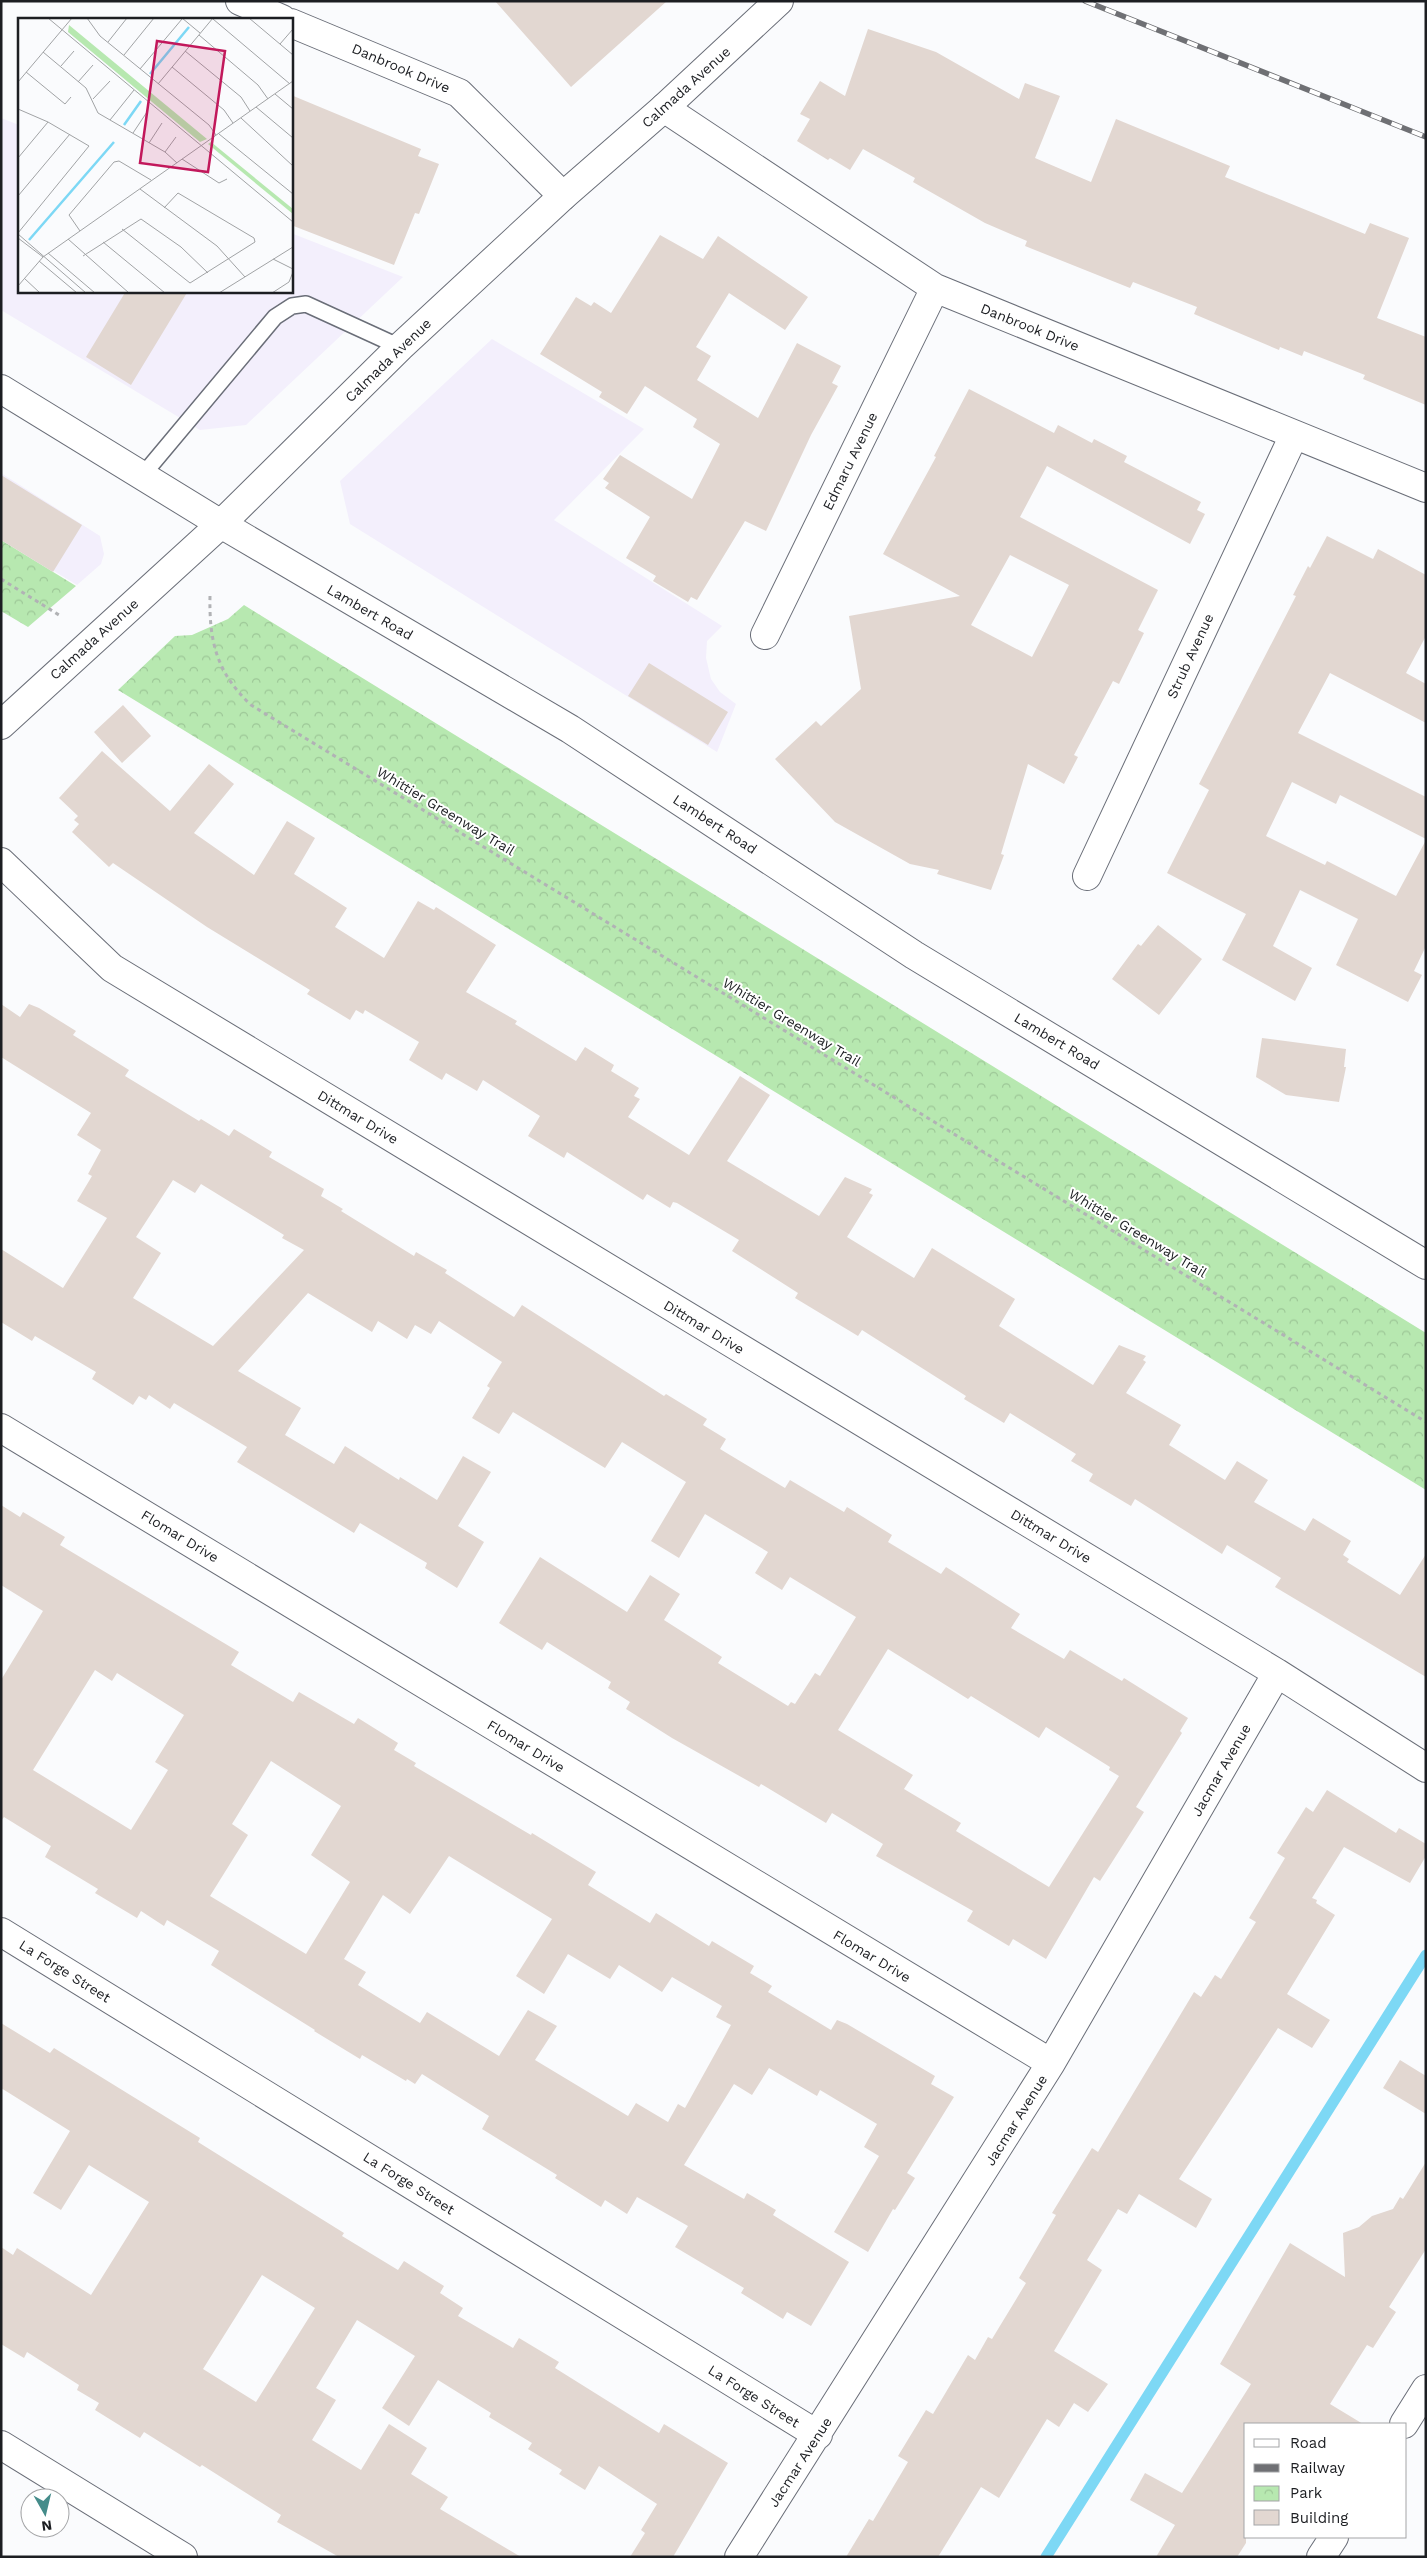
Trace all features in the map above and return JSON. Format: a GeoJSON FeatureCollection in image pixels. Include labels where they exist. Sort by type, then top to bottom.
{"type":"FeatureCollection","features":[{"type":"Feature","properties":{"kind":"street"},"geometry":{"type":"LineString","coordinates":[[240,1],[280,18]]}},
{"type":"Feature","properties":{"kind":"street","name":"Calmada Avenue"},"geometry":{"type":"LineString","coordinates":[[1,725],[221,524],[400,347],[563,196],[664,108],[779,1]]}},
{"type":"Feature","properties":{"kind":"street","name":"Danbrook Drive"},"geometry":{"type":"LineString","coordinates":[[292,22],[460,93],[563,196]]}},
{"type":"Feature","properties":{"kind":"street","name":"Danbrook Drive"},"geometry":{"type":"LineString","coordinates":[[664,108],[935,288],[1426,488]]}},
{"type":"Feature","properties":{"kind":"street","name":"Edmaru Avenue"},"geometry":{"type":"LineString","coordinates":[[765,634],[935,288]]}},
{"type":"Feature","properties":{"kind":"street","name":"Lambert Road"},"geometry":{"type":"LineString","coordinates":[[1,389],[221,524],[570,730],[914,955],[1426,1265]]}},
{"type":"Feature","properties":{"kind":"street","name":"Strub Avenue"},"geometry":{"type":"LineString","coordinates":[[1087,876],[1294,435]]}},
{"type":"Feature","properties":{"kind":"street","name":"Dittmar Drive"},"geometry":{"type":"LineString","coordinates":[[1,862],[112,968],[1277,1673],[1426,1768]]}},
{"type":"Feature","properties":{"kind":"street","name":"Flomar Drive"},"geometry":{"type":"LineString","coordinates":[[1,1428],[1051,2064]]}},
{"type":"Feature","properties":{"kind":"street","name":"Jacmar Avenue"},"geometry":{"type":"LineString","coordinates":[[739,2557],[818,2435],[1051,2064],[1277,1673]]}},
{"type":"Feature","properties":{"kind":"street","name":"La Forge Street"},"geometry":{"type":"LineString","coordinates":[[1,1932],[818,2435]]}},
{"type":"Feature","properties":{"kind":"street"},"geometry":{"type":"LineString","coordinates":[[1405,2423],[1426,2390]]}},
{"type":"Feature","properties":{"kind":"street"},"geometry":{"type":"LineString","coordinates":[[1,2445],[182,2557]]}},
{"type":"Feature","properties":{"kind":"street"},"geometry":{"type":"LineString","coordinates":[[1321,2557],[1333,2538]]}},
{"type":"Feature","properties":{"kind":"lane"},"geometry":{"type":"LineString","coordinates":[[142,476],[275,317],[292,306],[306,304],[400,347]]}},
{"type":"Feature","properties":{"kind":"path"},"geometry":{"type":"LineString","coordinates":[[1,579],[59,615]]}},
{"type":"Feature","properties":{"kind":"path","name":"Whittier Greenway Trail"},"geometry":{"type":"LineString","coordinates":[[210,596],[209,617],[219,664],[233,688],[251,706],[1426,1422]]}},
{"type":"Feature","properties":{"kind":"shaded area"},"geometry":{"type":"Polygon","coordinates":[[[1,118],[18,125],[18,292],[292,292],[292,233],[403,277],[246,425],[200,430],[1,310],[1,118]]]}},
{"type":"Feature","properties":{"kind":"shaded area"},"geometry":{"type":"Polygon","coordinates":[[[492,339],[644,429],[554,520],[722,626],[707,641],[706,658],[711,679],[720,692],[736,704],[717,752],[350,524],[340,481],[492,339]]]}},
{"type":"Feature","properties":{"kind":"shaded area"},"geometry":{"type":"Polygon","coordinates":[[[1,473],[100,536],[104,554],[101,564],[77,585],[1,539],[1,473]]]}},
{"type":"Feature","properties":{"kind":"green space"},"geometry":{"type":"Polygon","coordinates":[[[1,540],[76,586],[28,627],[1,611],[1,540]]]}},
{"type":"Feature","properties":{"kind":"green space"},"geometry":{"type":"Polygon","coordinates":[[[244,605],[1426,1333],[1426,1490],[118,690],[175,636],[192,635],[228,619],[244,605]]]}},
{"type":"Feature","properties":{"kind":"building"},"geometry":{"type":"Polygon","coordinates":[[[495,1],[667,1],[571,87],[495,1]]]}},
{"type":"Feature","properties":{"kind":"building"},"geometry":{"type":"Polygon","coordinates":[[[868,29],[936,52],[1019,99],[1025,83],[1060,96],[1035,158],[1091,182],[1116,119],[1230,166],[1225,177],[1365,234],[1370,223],[1409,238],[1377,318],[1426,337],[1426,405],[1363,379],[1365,375],[1304,351],[1302,356],[1280,347],[1279,350],[1194,314],[1197,307],[1133,282],[1130,288],[1025,246],[1027,241],[985,223],[913,182],[915,178],[863,149],[850,170],[830,158],[828,160],[797,141],[810,119],[800,114],[820,81],[845,96],[868,29]]]}},
{"type":"Feature","properties":{"kind":"building"},"geometry":{"type":"Polygon","coordinates":[[[292,95],[421,149],[418,156],[439,164],[419,214],[415,213],[394,265],[292,225],[292,95]]]}},
{"type":"Feature","properties":{"kind":"building"},"geometry":{"type":"Polygon","coordinates":[[[660,235],[703,259],[718,236],[808,297],[785,330],[729,293],[696,347],[711,356],[697,380],[758,418],[797,343],[841,366],[832,383],[838,386],[811,435],[766,531],[745,521],[697,600],[691,597],[688,602],[653,581],[656,576],[626,558],[650,517],[605,488],[609,483],[603,479],[620,455],[692,499],[720,444],[693,427],[697,419],[645,386],[627,414],[599,397],[602,392],[540,354],[576,297],[591,306],[594,302],[611,313],[660,235]]]}},
{"type":"Feature","properties":{"kind":"building"},"geometry":{"type":"Polygon","coordinates":[[[125,292],[187,292],[131,385],[86,357],[125,292]]]}},
{"type":"Feature","properties":{"kind":"building"},"geometry":{"type":"Polygon","coordinates":[[[969,389],[1054,433],[1058,425],[1092,443],[1094,439],[1127,456],[1124,462],[1201,502],[1197,510],[1205,514],[1190,544],[1047,466],[1020,517],[1158,590],[1138,630],[1144,633],[1119,684],[1113,681],[1074,755],[1078,757],[1064,784],[1028,764],[1001,854],[1004,855],[991,890],[937,874],[939,870],[910,864],[835,822],[775,759],[816,721],[821,726],[861,689],[849,616],[960,596],[883,554],[936,457],[934,456],[969,389]],[[1010,555],[971,625],[1032,657],[1069,585],[1010,555]]]}},
{"type":"Feature","properties":{"kind":"building"},"geometry":{"type":"Polygon","coordinates":[[[1,475],[82,525],[53,572],[1,540],[1,475]]]}},
{"type":"Feature","properties":{"kind":"building"},"geometry":{"type":"Polygon","coordinates":[[[1327,536],[1373,559],[1378,549],[1426,575],[1426,636],[1406,673],[1426,684],[1426,723],[1330,673],[1298,733],[1426,797],[1426,839],[1340,795],[1336,804],[1292,782],[1266,836],[1325,865],[1327,861],[1396,896],[1426,840],[1426,946],[1414,971],[1422,975],[1408,1002],[1336,965],[1358,919],[1300,890],[1273,946],[1312,968],[1295,1001],[1222,960],[1246,914],[1167,873],[1209,790],[1199,784],[1296,596],[1293,595],[1327,536]]]}},
{"type":"Feature","properties":{"kind":"building"},"geometry":{"type":"Polygon","coordinates":[[[649,663],[728,712],[708,745],[628,696],[649,663]]]}},
{"type":"Feature","properties":{"kind":"building"},"geometry":{"type":"Polygon","coordinates":[[[123,705],[151,736],[122,763],[94,732],[123,705]]]}},
{"type":"Feature","properties":{"kind":"building"},"geometry":{"type":"Polygon","coordinates":[[[102,751],[170,811],[209,764],[234,784],[194,833],[254,875],[287,821],[315,838],[294,874],[347,908],[335,927],[384,958],[418,901],[434,910],[436,907],[496,945],[466,992],[517,1021],[515,1024],[576,1061],[585,1047],[614,1065],[611,1071],[639,1088],[634,1096],[640,1099],[628,1117],[689,1155],[740,1076],[770,1095],[727,1161],[819,1216],[845,1177],[872,1189],[869,1193],[873,1195],[847,1237],[914,1278],[932,1248],[1015,1299],[999,1326],[1093,1385],[1119,1345],[1146,1356],[1143,1360],[1146,1362],[1126,1393],[1181,1425],[1169,1445],[1225,1480],[1237,1461],[1268,1480],[1254,1502],[1305,1531],[1313,1518],[1351,1541],[1343,1555],[1349,1559],[1347,1562],[1400,1595],[1426,1554],[1426,1677],[1275,1587],[1281,1578],[1227,1545],[1222,1554],[1135,1499],[1131,1506],[1089,1481],[1093,1474],[1071,1461],[1076,1454],[1010,1413],[1004,1423],[964,1399],[966,1396],[862,1330],[858,1336],[795,1298],[798,1293],[732,1251],[739,1240],[677,1203],[673,1202],[670,1208],[647,1194],[643,1200],[567,1152],[564,1158],[528,1136],[540,1116],[483,1080],[477,1091],[446,1073],[442,1080],[409,1060],[419,1042],[365,1010],[363,1014],[356,1010],[350,1020],[307,994],[310,990],[207,927],[113,863],[109,867],[72,832],[79,824],[74,820],[78,816],[59,798],[102,751]]]}},
{"type":"Feature","properties":{"kind":"building"},"geometry":{"type":"Polygon","coordinates":[[[1158,925],[1202,959],[1159,1015],[1112,979],[1138,944],[1141,946],[1158,925]]]}},
{"type":"Feature","properties":{"kind":"building"},"geometry":{"type":"Polygon","coordinates":[[[1,1004],[20,1017],[29,1004],[39,1008],[76,1031],[73,1035],[129,1070],[125,1076],[199,1121],[201,1119],[229,1136],[234,1129],[272,1152],[269,1157],[324,1189],[321,1196],[343,1209],[341,1211],[414,1256],[416,1252],[447,1270],[445,1273],[514,1317],[522,1305],[664,1396],[666,1394],[707,1419],[703,1425],[726,1439],[720,1449],[785,1488],[790,1480],[844,1512],[847,1507],[892,1535],[888,1542],[941,1574],[946,1567],[1020,1614],[1011,1628],[1064,1659],[1070,1650],[1122,1681],[1124,1678],[1188,1718],[1180,1731],[1182,1733],[1136,1807],[1144,1812],[1100,1881],[1094,1877],[1046,1959],[1013,1939],[1009,1946],[967,1921],[973,1911],[876,1856],[883,1844],[832,1813],[826,1823],[761,1784],[759,1787],[672,1738],[626,1709],[630,1702],[608,1688],[611,1682],[547,1642],[542,1650],[499,1623],[540,1557],[627,1612],[650,1575],[680,1594],[664,1620],[722,1657],[718,1663],[788,1706],[791,1702],[795,1704],[815,1673],[820,1676],[856,1617],[790,1577],[782,1590],[755,1573],[768,1552],[705,1514],[679,1558],[651,1541],[686,1482],[622,1442],[605,1468],[513,1412],[499,1434],[472,1418],[490,1388],[487,1386],[502,1362],[439,1321],[431,1334],[415,1325],[407,1339],[378,1321],[372,1332],[308,1293],[238,1371],[301,1408],[285,1435],[334,1464],[345,1446],[399,1480],[400,1477],[437,1500],[463,1456],[491,1472],[458,1526],[484,1542],[457,1588],[425,1568],[427,1563],[360,1523],[354,1533],[237,1462],[247,1447],[174,1403],[170,1409],[149,1395],[146,1400],[139,1396],[133,1405],[92,1379],[96,1372],[35,1336],[32,1341],[1,1322],[1,1249],[63,1288],[107,1218],[77,1201],[92,1176],[88,1174],[101,1150],[77,1135],[91,1113],[1,1057],[1,1004]],[[173,1180],[136,1237],[161,1253],[133,1298],[213,1346],[304,1250],[282,1238],[284,1235],[201,1184],[195,1193],[173,1180]],[[888,1649],[838,1730],[913,1775],[904,1789],[961,1823],[956,1831],[1049,1887],[1119,1776],[1109,1770],[1110,1767],[1046,1727],[1039,1738],[971,1696],[968,1699],[888,1649]]]}},
{"type":"Feature","properties":{"kind":"building"},"geometry":{"type":"Polygon","coordinates":[[[1262,1038],[1346,1049],[1344,1067],[1346,1067],[1339,1102],[1286,1095],[1256,1077],[1262,1038]]]}},
{"type":"Feature","properties":{"kind":"building"},"geometry":{"type":"Polygon","coordinates":[[[1,1505],[20,1517],[23,1512],[65,1537],[60,1545],[239,1652],[231,1665],[293,1702],[299,1692],[354,1724],[358,1718],[398,1743],[394,1750],[416,1763],[414,1766],[596,1872],[588,1885],[650,1923],[656,1913],[709,1946],[712,1941],[754,1966],[750,1973],[772,1986],[768,1992],[831,2030],[837,2020],[847,2024],[935,2076],[931,2084],[954,2097],[907,2173],[915,2178],[895,2210],[893,2209],[868,2252],[834,2232],[879,2156],[864,2147],[877,2124],[820,2090],[817,2096],[769,2068],[752,2095],[734,2084],[684,2165],[744,2199],[747,2193],[776,2210],[773,2215],[849,2262],[811,2326],[787,2312],[783,2319],[741,2293],[744,2288],[675,2247],[688,2226],[637,2197],[627,2214],[605,2200],[601,2207],[555,2178],[557,2175],[482,2129],[489,2116],[422,2074],[415,2084],[407,2079],[406,2081],[362,2055],[360,2059],[211,1965],[219,1951],[167,1920],[164,1926],[141,1911],[137,1918],[95,1893],[98,1889],[45,1857],[51,1846],[4,1817],[1,1821],[1,1680],[43,1611],[1,1585],[1,1505]],[[95,1670],[33,1770],[131,1830],[168,1770],[155,1762],[184,1715],[117,1673],[112,1681],[95,1670]],[[271,1761],[232,1824],[248,1835],[210,1896],[306,1954],[350,1882],[311,1855],[341,1806],[271,1761]],[[449,1856],[410,1914],[383,1895],[344,1959],[366,1972],[358,1985],[420,2023],[427,2012],[499,2056],[528,2010],[557,2026],[535,2060],[628,2116],[636,2103],[668,2122],[678,2104],[685,2108],[731,2025],[716,2017],[722,2006],[672,1977],[662,1992],[619,1965],[610,1979],[568,1954],[544,1994],[516,1976],[552,1919],[449,1856]]]}},
{"type":"Feature","properties":{"kind":"building"},"geometry":{"type":"Polygon","coordinates":[[[1327,1790],[1396,1833],[1399,1828],[1426,1844],[1426,1856],[1410,1883],[1344,1847],[1312,1898],[1317,1900],[1316,1903],[1335,1915],[1287,1994],[1330,2020],[1312,2048],[1278,2028],[1179,2179],[1212,2199],[1196,2228],[1139,2194],[1127,2214],[1118,2209],[1087,2260],[1102,2270],[1054,2351],[1108,2384],[1088,2412],[1074,2403],[1059,2427],[1047,2419],[999,2498],[981,2487],[938,2557],[846,2557],[869,2519],[873,2521],[908,2462],[898,2456],[926,2410],[933,2414],[968,2355],[975,2360],[988,2337],[992,2339],[1026,2283],[1019,2278],[1056,2215],[1052,2213],[1092,2148],[1098,2152],[1194,1992],[1201,1997],[1215,1975],[1221,1979],[1256,1922],[1249,1918],[1285,1858],[1277,1853],[1306,1807],[1313,1812],[1327,1790]]]}},
{"type":"Feature","properties":{"kind":"building"},"geometry":{"type":"Polygon","coordinates":[[[1,2023],[50,2053],[54,2048],[200,2138],[198,2142],[344,2233],[342,2236],[398,2270],[404,2261],[444,2286],[440,2293],[463,2308],[458,2316],[513,2348],[519,2338],[559,2362],[555,2368],[659,2433],[664,2424],[728,2463],[673,2557],[630,2557],[645,2533],[641,2530],[657,2504],[599,2466],[585,2490],[559,2474],[562,2470],[528,2449],[532,2443],[489,2417],[491,2413],[438,2380],[409,2426],[382,2408],[415,2356],[357,2320],[316,2388],[336,2400],[312,2440],[361,2470],[389,2424],[427,2448],[411,2474],[448,2497],[440,2509],[521,2557],[339,2557],[277,2522],[281,2515],[202,2465],[200,2467],[144,2432],[140,2438],[95,2410],[99,2403],[77,2390],[79,2385],[27,2352],[24,2358],[1,2344],[1,2247],[13,2255],[17,2248],[91,2295],[149,2202],[89,2165],[61,2210],[33,2193],[70,2131],[1,2088],[1,2023]],[[262,2275],[203,2369],[256,2402],[315,2308],[262,2275]]]}},
{"type":"Feature","properties":{"kind":"building"},"geometry":{"type":"Polygon","coordinates":[[[1400,2060],[1426,2076],[1426,2114],[1383,2088],[1400,2060]]]}},
{"type":"Feature","properties":{"kind":"building"},"geometry":{"type":"Polygon","coordinates":[[[1426,2162],[1426,2249],[1389,2307],[1396,2312],[1373,2348],[1367,2345],[1330,2404],[1361,2423],[1244,2423],[1244,2538],[1246,2538],[1246,2543],[1237,2557],[1156,2557],[1175,2525],[1130,2500],[1145,2473],[1182,2493],[1251,2384],[1220,2364],[1290,2243],[1345,2277],[1343,2233],[1359,2227],[1372,2216],[1393,2209],[1400,2197],[1403,2199],[1426,2162]]]}},
{"type":"Feature","properties":{"kind":"waterway"},"geometry":{"type":"LineString","coordinates":[[1046,2557],[1426,1955]]}},
{"type":"Feature","properties":{"kind":"railway"},"geometry":{"type":"LineString","coordinates":[[1085,1],[1426,137]]}}]}
